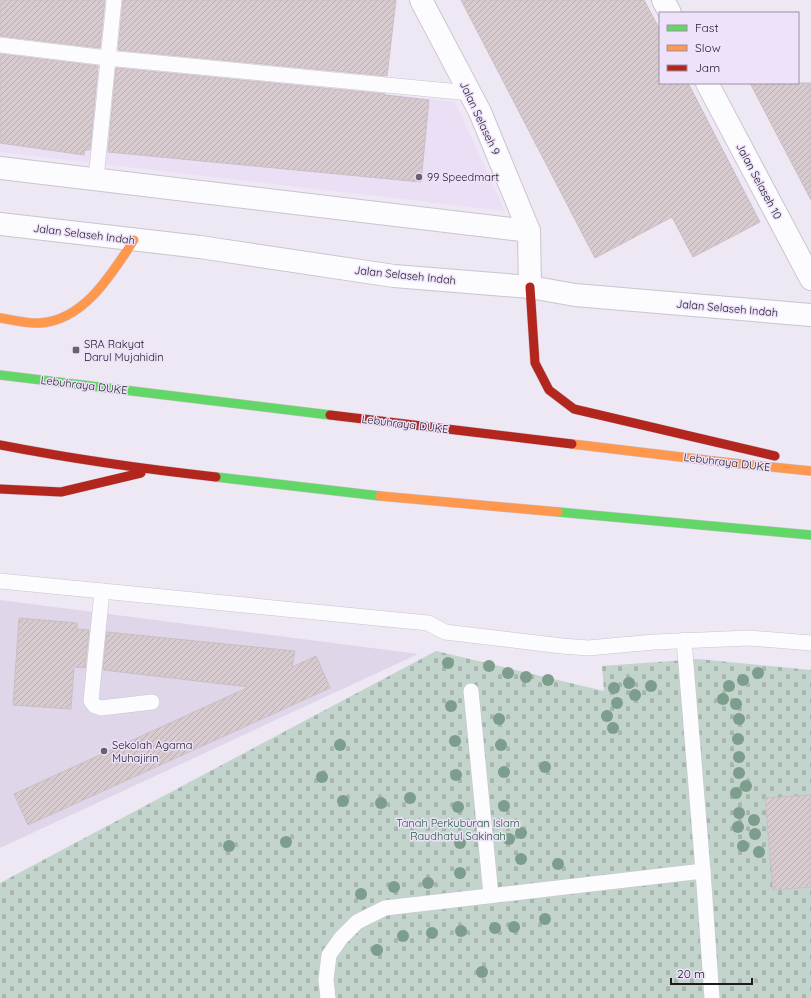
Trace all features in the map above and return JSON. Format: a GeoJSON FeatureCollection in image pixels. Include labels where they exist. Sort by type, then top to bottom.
{"type":"FeatureCollection","features":[{"type":"Feature","properties":{"kind":"highway"},"geometry":{"type":"LineString","coordinates":[[0,318],[42,324],[65,317],[84,304],[109,279],[134,240]]}},
{"type":"Feature","properties":{"kind":"highway"},"geometry":{"type":"LineString","coordinates":[[530,287],[535,363],[549,390],[574,409],[780,457]]}},
{"type":"Feature","properties":{"kind":"highway","name":"Lebuhraya DUKE"},"geometry":{"type":"LineString","coordinates":[[0,375],[738,464],[811,471]]}},
{"type":"Feature","properties":{"kind":"highway"},"geometry":{"type":"LineString","coordinates":[[0,445],[62,457],[152,470],[393,497],[811,535]]}},
{"type":"Feature","properties":{"kind":"highway"},"geometry":{"type":"LineString","coordinates":[[796,460],[811,464]]}},
{"type":"Feature","properties":{"kind":"highway"},"geometry":{"type":"LineString","coordinates":[[0,489],[61,492],[152,470]]}},
{"type":"Feature","properties":{"kind":"street","name":"Jalan Selaseh 9"},"geometry":{"type":"LineString","coordinates":[[422,0],[480,112],[529,231],[530,287]]}},
{"type":"Feature","properties":{"kind":"street"},"geometry":{"type":"LineString","coordinates":[[663,0],[669,12]]}},
{"type":"Feature","properties":{"kind":"street","name":"Jalan Selaseh 10"},"geometry":{"type":"LineString","coordinates":[[708,84],[811,279]]}},
{"type":"Feature","properties":{"kind":"street"},"geometry":{"type":"LineString","coordinates":[[0,168],[529,231]]}},
{"type":"Feature","properties":{"kind":"street","name":"Jalan Selaseh Indah"},"geometry":{"type":"LineString","coordinates":[[0,224],[200,247],[394,276],[530,287],[575,295],[811,315]]}},
{"type":"Feature","properties":{"kind":"lane"},"geometry":{"type":"LineString","coordinates":[[96,179],[114,0]]}},
{"type":"Feature","properties":{"kind":"lane"},"geometry":{"type":"LineString","coordinates":[[0,45],[107,58],[470,93]]}},
{"type":"Feature","properties":{"kind":"lane"},"geometry":{"type":"LineString","coordinates":[[0,581],[428,624],[445,632],[588,648],[684,640],[748,638],[811,642]]}},
{"type":"Feature","properties":{"kind":"lane"},"geometry":{"type":"LineString","coordinates":[[102,591],[92,701],[95,706],[101,708],[152,702]]}},
{"type":"Feature","properties":{"kind":"lane"},"geometry":{"type":"LineString","coordinates":[[684,640],[704,871],[712,998]]}},
{"type":"Feature","properties":{"kind":"lane"},"geometry":{"type":"LineString","coordinates":[[472,691],[491,895]]}},
{"type":"Feature","properties":{"kind":"lane"},"geometry":{"type":"LineString","coordinates":[[328,998],[326,980],[329,955],[341,938],[356,922],[385,908],[704,871]]}},
{"type":"Feature","properties":{"kind":"shaded area"},"geometry":{"type":"Polygon","coordinates":[[[0,47],[455,102],[505,211],[0,152],[0,47]]]}},
{"type":"Feature","properties":{"kind":"shaded area","name":"Sekolah Agama Muhajirin"},"geometry":{"type":"Polygon","coordinates":[[[0,600],[418,654],[0,848],[0,600]]]}},
{"type":"Feature","properties":{"kind":"green space","name":"Tanah Perkuburan Islam Raudhatul Sakinah"},"geometry":{"type":"Polygon","coordinates":[[[436,651],[604,691],[602,666],[699,659],[811,670],[811,998],[0,998],[0,883],[436,651]]]}},
{"type":"Feature","properties":{"kind":"building"},"geometry":{"type":"Polygon","coordinates":[[[0,0],[105,0],[100,48],[0,36],[0,0]]]}},
{"type":"Feature","properties":{"kind":"building"},"geometry":{"type":"Polygon","coordinates":[[[123,0],[396,0],[387,76],[118,50],[123,0]]]}},
{"type":"Feature","properties":{"kind":"building"},"geometry":{"type":"Polygon","coordinates":[[[461,0],[644,0],[659,28],[659,84],[689,84],[760,222],[693,257],[672,217],[595,258],[461,0]]]}},
{"type":"Feature","properties":{"kind":"building"},"geometry":{"type":"Polygon","coordinates":[[[0,54],[98,66],[90,150],[85,150],[84,155],[0,143],[0,54]]]}},
{"type":"Feature","properties":{"kind":"building"},"geometry":{"type":"Polygon","coordinates":[[[116,68],[385,94],[429,100],[421,182],[108,152],[116,68]]]}},
{"type":"Feature","properties":{"kind":"building"},"geometry":{"type":"Polygon","coordinates":[[[811,83],[811,200],[751,84],[811,83]]]}},
{"type":"Feature","properties":{"kind":"building"},"geometry":{"type":"Polygon","coordinates":[[[19,618],[77,623],[77,629],[89,630],[85,668],[74,667],[71,709],[13,705],[19,618]]]}},
{"type":"Feature","properties":{"kind":"building"},"geometry":{"type":"Polygon","coordinates":[[[107,632],[295,651],[292,667],[316,656],[330,688],[28,825],[14,794],[249,687],[103,670],[107,632]]]}},
{"type":"Feature","properties":{"kind":"building"},"geometry":{"type":"Polygon","coordinates":[[[811,795],[811,887],[773,890],[765,798],[811,795]]]}},
{"type":"Feature","properties":{"kind":"traffic: fast"},"geometry":{"type":"LineString","coordinates":[[0,375],[330,415]]}},
{"type":"Feature","properties":{"kind":"traffic: fast"},"geometry":{"type":"LineString","coordinates":[[216,477],[380,496]]}},
{"type":"Feature","properties":{"kind":"traffic: fast"},"geometry":{"type":"LineString","coordinates":[[558,512],[811,535]]}},
{"type":"Feature","properties":{"kind":"traffic: slow"},"geometry":{"type":"LineString","coordinates":[[0,318],[40,323],[56,320],[71,313],[96,293],[134,240]]}},
{"type":"Feature","properties":{"kind":"traffic: slow"},"geometry":{"type":"LineString","coordinates":[[572,444],[811,471]]}},
{"type":"Feature","properties":{"kind":"traffic: slow"},"geometry":{"type":"LineString","coordinates":[[380,496],[558,512]]}},
{"type":"Feature","properties":{"kind":"traffic: jam"},"geometry":{"type":"LineString","coordinates":[[530,287],[535,363],[549,390],[574,409],[775,456]]}},
{"type":"Feature","properties":{"kind":"traffic: jam"},"geometry":{"type":"LineString","coordinates":[[330,415],[572,444]]}},
{"type":"Feature","properties":{"kind":"traffic: jam"},"geometry":{"type":"LineString","coordinates":[[0,445],[54,455],[162,471],[216,477]]}},
{"type":"Feature","properties":{"kind":"traffic: jam"},"geometry":{"type":"LineString","coordinates":[[0,489],[61,492],[141,473]]}},
{"type":"Feature","properties":{"kind":"place","name":"99 Speedmart"},"geometry":{"type":"Point","coordinates":[419,177]}},
{"type":"Feature","properties":{"kind":"place","name":"SRA Rakyat Darul Mujahidin"},"geometry":{"type":"Point","coordinates":[76,350]}},
{"type":"Feature","properties":{"kind":"place","name":"Sekolah Agama Muhajirin"},"geometry":{"type":"Point","coordinates":[104,751]}}]}
